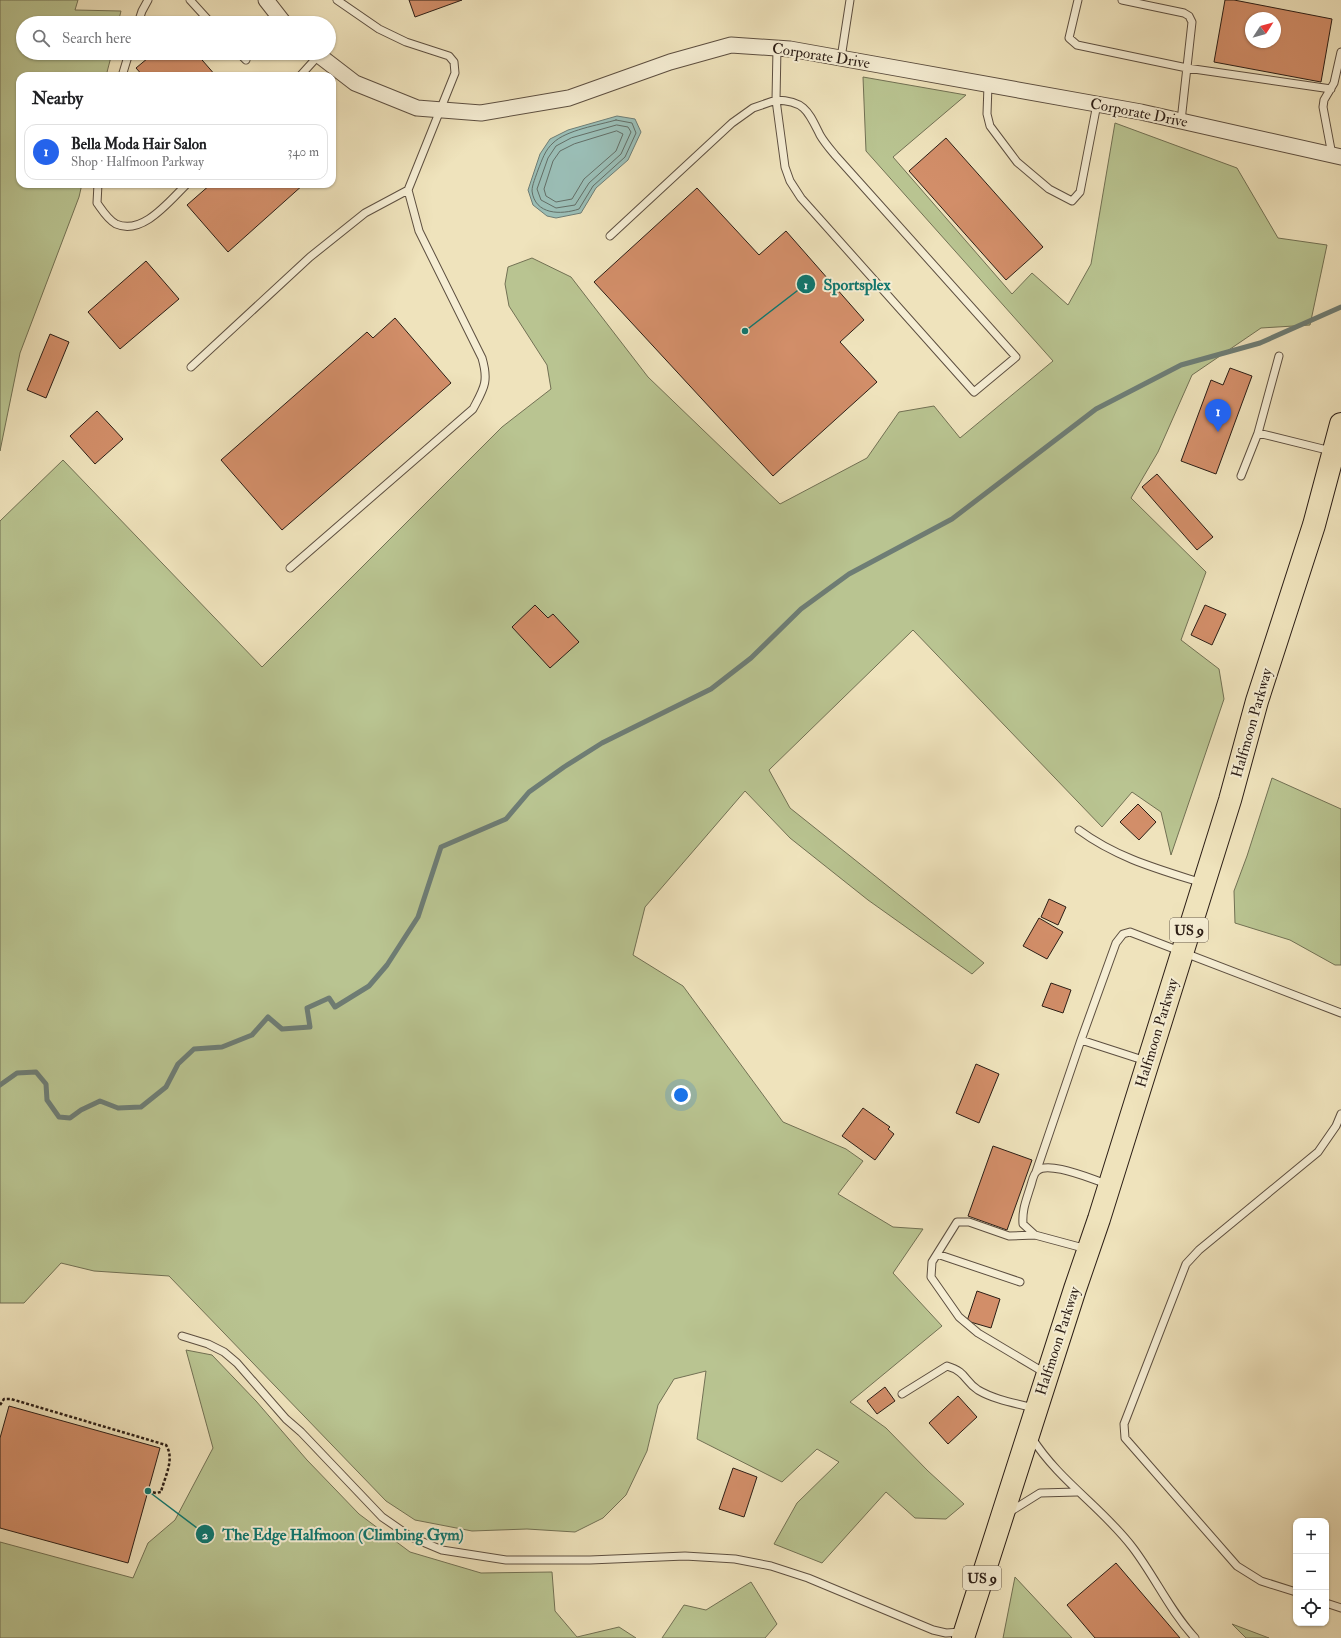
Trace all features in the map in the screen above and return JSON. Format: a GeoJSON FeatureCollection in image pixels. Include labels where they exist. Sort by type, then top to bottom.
{"type":"FeatureCollection","features":[{"type":"Feature","properties":{"kind":"main road","name":"Halfmoon Parkway"},"geometry":{"type":"LineString","coordinates":[[964,1635],[1047,1374],[1110,1185],[1204,884],[1258,701],[1314,525],[1341,424]]}},
{"type":"Feature","properties":{"kind":"street"},"geometry":{"type":"LineString","coordinates":[[266,0],[279,16]]}},
{"type":"Feature","properties":{"kind":"street","name":"Corporate Drive"},"geometry":{"type":"LineString","coordinates":[[325,60],[355,83],[417,108],[481,113],[569,98],[670,62],[731,45],[777,48],[1097,104],[1181,121],[1336,156]]}},
{"type":"Feature","properties":{"kind":"lane"},"geometry":{"type":"LineString","coordinates":[[140,16],[148,0]]}},
{"type":"Feature","properties":{"kind":"lane"},"geometry":{"type":"LineString","coordinates":[[190,0],[205,16]]}},
{"type":"Feature","properties":{"kind":"lane"},"geometry":{"type":"LineString","coordinates":[[290,568],[473,409],[484,389],[486,373],[482,358],[419,231],[408,190],[455,73],[455,66],[452,59],[448,56],[406,42],[379,29],[336,0]]}},
{"type":"Feature","properties":{"kind":"lane"},"geometry":{"type":"LineString","coordinates":[[841,58],[850,0]]}},
{"type":"Feature","properties":{"kind":"lane"},"geometry":{"type":"LineString","coordinates":[[1078,0],[1069,38],[1077,45],[1187,68],[1331,89]]}},
{"type":"Feature","properties":{"kind":"lane"},"geometry":{"type":"LineString","coordinates":[[1122,0],[1184,13],[1189,16],[1192,22],[1181,121]]}},
{"type":"Feature","properties":{"kind":"lane"},"geometry":{"type":"LineString","coordinates":[[610,236],[732,124],[753,108],[776,100],[796,103],[804,108],[812,117],[821,137],[835,155],[1016,358],[974,392],[801,198],[793,187],[785,167],[776,100],[777,48]]}},
{"type":"Feature","properties":{"kind":"lane"},"geometry":{"type":"LineString","coordinates":[[1336,156],[1323,107],[1324,100],[1334,83],[1341,52]]}},
{"type":"Feature","properties":{"kind":"lane"},"geometry":{"type":"LineString","coordinates":[[123,72],[127,60]]}},
{"type":"Feature","properties":{"kind":"lane"},"geometry":{"type":"LineString","coordinates":[[303,72],[312,60]]}},
{"type":"Feature","properties":{"kind":"lane"},"geometry":{"type":"LineString","coordinates":[[988,85],[987,114],[990,126],[1017,162],[1049,189],[1072,201],[1080,192],[1097,104]]}},
{"type":"Feature","properties":{"kind":"lane"},"geometry":{"type":"LineString","coordinates":[[98,188],[97,203],[115,223],[126,226],[137,225],[154,216],[183,188]]}},
{"type":"Feature","properties":{"kind":"lane"},"geometry":{"type":"LineString","coordinates":[[191,367],[310,257],[365,213],[408,190]]}},
{"type":"Feature","properties":{"kind":"lane"},"geometry":{"type":"LineString","coordinates":[[1241,476],[1258,432],[1279,356]]}},
{"type":"Feature","properties":{"kind":"lane"},"geometry":{"type":"LineString","coordinates":[[1258,432],[1334,452]]}},
{"type":"Feature","properties":{"kind":"lane"},"geometry":{"type":"LineString","coordinates":[[1079,830],[1093,841],[1119,855],[1204,884]]}},
{"type":"Feature","properties":{"kind":"lane"},"geometry":{"type":"LineString","coordinates":[[1035,1235],[1023,1224],[1022,1211],[1086,1023],[1120,936],[1130,932],[1341,1013]]}},
{"type":"Feature","properties":{"kind":"lane"},"geometry":{"type":"LineString","coordinates":[[1081,1040],[1148,1062]]}},
{"type":"Feature","properties":{"kind":"lane"},"geometry":{"type":"LineString","coordinates":[[1293,1591],[1261,1581],[1237,1566],[1125,1438],[1124,1424],[1186,1264],[1199,1250],[1318,1152],[1336,1126],[1341,1114]]}},
{"type":"Feature","properties":{"kind":"lane"},"geometry":{"type":"LineString","coordinates":[[1036,1172],[1049,1167],[1110,1185]]}},
{"type":"Feature","properties":{"kind":"lane"},"geometry":{"type":"LineString","coordinates":[[1047,1374],[978,1333],[960,1317],[931,1277],[932,1262],[957,1222],[969,1222],[1009,1236],[1035,1235],[1089,1249]]}},
{"type":"Feature","properties":{"kind":"lane"},"geometry":{"type":"LineString","coordinates":[[937,1254],[1020,1282]]}},
{"type":"Feature","properties":{"kind":"lane"},"geometry":{"type":"LineString","coordinates":[[182,1336],[208,1344],[224,1352],[237,1363],[286,1419],[301,1432],[382,1518],[411,1537],[442,1550],[506,1560],[590,1560],[679,1556],[735,1559],[771,1566],[808,1578],[933,1630],[964,1635]]}},
{"type":"Feature","properties":{"kind":"lane"},"geometry":{"type":"LineString","coordinates":[[902,1394],[947,1366],[958,1369],[977,1389],[992,1397],[1036,1409]]}},
{"type":"Feature","properties":{"kind":"lane"},"geometry":{"type":"LineString","coordinates":[[1029,1433],[1046,1460],[1077,1492],[1106,1518],[1133,1548],[1182,1623],[1195,1638]]}},
{"type":"Feature","properties":{"kind":"lane"},"geometry":{"type":"LineString","coordinates":[[1002,1518],[1040,1492],[1077,1492]]}},
{"type":"Feature","properties":{"kind":"lane"},"geometry":{"type":"LineString","coordinates":[[1329,1603],[1341,1608]]}},
{"type":"Feature","properties":{"kind":"path"},"geometry":{"type":"LineString","coordinates":[[0,1405],[4,1399],[11,1399],[166,1445],[169,1451],[170,1460],[161,1492],[156,1493],[148,1491]]}},
{"type":"Feature","properties":{"kind":"green space"},"geometry":{"type":"Polygon","coordinates":[[[0,0],[78,0],[75,10],[121,11],[120,16],[16,16],[16,60],[110,60],[107,72],[16,72],[16,188],[81,188],[20,353],[0,451],[0,0]]]}},
{"type":"Feature","properties":{"kind":"green space"},"geometry":{"type":"Polygon","coordinates":[[[863,77],[966,95],[893,157],[1012,294],[1032,273],[1068,305],[1091,264],[1115,123],[1237,168],[1278,238],[1327,245],[1310,325],[1261,328],[1192,375],[1158,452],[1131,498],[1206,572],[1181,640],[1219,669],[1224,699],[1171,855],[1161,812],[1132,792],[1102,827],[913,630],[769,770],[790,808],[984,963],[972,974],[868,900],[790,838],[745,791],[645,907],[633,955],[683,986],[783,1122],[846,1149],[863,1161],[838,1194],[893,1227],[923,1229],[893,1273],[942,1326],[850,1402],[886,1428],[928,1471],[964,1504],[946,1519],[915,1518],[886,1492],[822,1563],[774,1544],[797,1503],[839,1462],[817,1449],[782,1482],[697,1439],[706,1371],[674,1379],[658,1405],[647,1451],[626,1495],[603,1518],[575,1532],[527,1529],[472,1531],[415,1520],[386,1501],[169,1276],[94,1271],[61,1263],[24,1303],[0,1303],[0,521],[63,460],[262,667],[502,427],[551,389],[547,365],[509,306],[505,284],[508,267],[532,258],[571,277],[648,377],[780,504],[867,458],[899,412],[934,406],[960,438],[1053,361],[866,151],[863,77]]]}},
{"type":"Feature","properties":{"kind":"green space"},"geometry":{"type":"Polygon","coordinates":[[[1272,778],[1341,809],[1341,965],[1335,965],[1290,940],[1235,923],[1234,891],[1272,778]]]}},
{"type":"Feature","properties":{"kind":"green space"},"geometry":{"type":"Polygon","coordinates":[[[186,1350],[212,1355],[256,1401],[307,1460],[359,1514],[410,1552],[481,1573],[552,1572],[555,1611],[577,1637],[619,1627],[636,1638],[0,1638],[0,1542],[133,1578],[148,1543],[175,1520],[213,1448],[186,1350]]]}},
{"type":"Feature","properties":{"kind":"green space"},"geometry":{"type":"Polygon","coordinates":[[[1015,1577],[1072,1638],[1003,1638],[1015,1577]]]}},
{"type":"Feature","properties":{"kind":"green space"},"geometry":{"type":"Polygon","coordinates":[[[751,1582],[777,1624],[765,1638],[662,1638],[684,1605],[706,1610],[751,1582]]]}},
{"type":"Feature","properties":{"kind":"green space"},"geometry":{"type":"Polygon","coordinates":[[[1232,1624],[1269,1638],[1246,1638],[1232,1624]]]}},
{"type":"Feature","properties":{"kind":"water"},"geometry":{"type":"Polygon","coordinates":[[[617,116],[635,119],[641,132],[628,160],[596,188],[581,213],[556,218],[547,216],[533,205],[528,190],[540,154],[550,139],[568,130],[617,116]]]}},
{"type":"Feature","properties":{"kind":"building"},"geometry":{"type":"Polygon","coordinates":[[[409,0],[462,0],[415,17],[409,0]]]}},
{"type":"Feature","properties":{"kind":"building"},"geometry":{"type":"Polygon","coordinates":[[[1225,0],[1234,0],[1332,19],[1321,82],[1214,62],[1225,0]]]}},
{"type":"Feature","properties":{"kind":"building"},"geometry":{"type":"Polygon","coordinates":[[[146,60],[202,60],[213,72],[140,72],[136,68],[146,60]]]}},
{"type":"Feature","properties":{"kind":"building"},"geometry":{"type":"Polygon","coordinates":[[[946,138],[1043,247],[1006,280],[909,171],[946,138]]]}},
{"type":"Feature","properties":{"kind":"building"},"geometry":{"type":"Polygon","coordinates":[[[206,188],[300,188],[228,252],[187,205],[206,188]]]}},
{"type":"Feature","properties":{"kind":"building"},"geometry":{"type":"Polygon","coordinates":[[[697,188],[759,255],[786,231],[864,320],[840,342],[877,382],[773,476],[594,282],[697,188]]]}},
{"type":"Feature","properties":{"kind":"building"},"geometry":{"type":"Polygon","coordinates":[[[146,261],[179,299],[120,349],[88,312],[146,261]]]}},
{"type":"Feature","properties":{"kind":"building"},"geometry":{"type":"Polygon","coordinates":[[[395,318],[451,383],[282,530],[221,460],[367,332],[373,338],[395,318]]]}},
{"type":"Feature","properties":{"kind":"building"},"geometry":{"type":"Polygon","coordinates":[[[50,334],[69,342],[46,398],[27,390],[50,334]]]}},
{"type":"Feature","properties":{"kind":"building"},"geometry":{"type":"Polygon","coordinates":[[[1230,368],[1252,376],[1216,474],[1181,461],[1211,380],[1223,385],[1230,368]]]}},
{"type":"Feature","properties":{"kind":"building"},"geometry":{"type":"Polygon","coordinates":[[[97,411],[123,439],[95,464],[70,436],[97,411]]]}},
{"type":"Feature","properties":{"kind":"building"},"geometry":{"type":"Polygon","coordinates":[[[1157,474],[1213,537],[1197,550],[1142,487],[1157,474]]]}},
{"type":"Feature","properties":{"kind":"building"},"geometry":{"type":"Polygon","coordinates":[[[535,605],[548,618],[553,614],[579,642],[550,668],[512,627],[535,605]]]}},
{"type":"Feature","properties":{"kind":"building"},"geometry":{"type":"Polygon","coordinates":[[[1205,605],[1226,614],[1212,645],[1191,635],[1205,605]]]}},
{"type":"Feature","properties":{"kind":"building"},"geometry":{"type":"Polygon","coordinates":[[[1138,804],[1156,822],[1139,840],[1120,822],[1138,804]]]}},
{"type":"Feature","properties":{"kind":"building"},"geometry":{"type":"Polygon","coordinates":[[[1049,899],[1066,907],[1058,925],[1041,917],[1049,899]]]}},
{"type":"Feature","properties":{"kind":"building"},"geometry":{"type":"Polygon","coordinates":[[[1039,918],[1063,932],[1047,959],[1023,946],[1039,918]]]}},
{"type":"Feature","properties":{"kind":"building"},"geometry":{"type":"Polygon","coordinates":[[[1051,983],[1071,990],[1063,1013],[1042,1006],[1051,983]]]}},
{"type":"Feature","properties":{"kind":"building"},"geometry":{"type":"Polygon","coordinates":[[[976,1064],[999,1074],[979,1123],[956,1113],[976,1064]]]}},
{"type":"Feature","properties":{"kind":"building"},"geometry":{"type":"Polygon","coordinates":[[[863,1108],[890,1127],[888,1129],[894,1134],[875,1160],[842,1136],[863,1108]]]}},
{"type":"Feature","properties":{"kind":"building"},"geometry":{"type":"Polygon","coordinates":[[[993,1146],[1032,1160],[1007,1230],[968,1216],[993,1146]]]}},
{"type":"Feature","properties":{"kind":"building"},"geometry":{"type":"Polygon","coordinates":[[[977,1291],[1000,1299],[991,1328],[967,1321],[977,1291]]]}},
{"type":"Feature","properties":{"kind":"building"},"geometry":{"type":"Polygon","coordinates":[[[885,1387],[895,1401],[877,1414],[867,1401],[885,1387]]]}},
{"type":"Feature","properties":{"kind":"building"},"geometry":{"type":"Polygon","coordinates":[[[958,1396],[977,1417],[948,1444],[929,1423],[958,1396]]]}},
{"type":"Feature","properties":{"kind":"building"},"geometry":{"type":"Polygon","coordinates":[[[9,1406],[160,1448],[128,1563],[0,1528],[0,1438],[9,1406]]]}},
{"type":"Feature","properties":{"kind":"building"},"geometry":{"type":"Polygon","coordinates":[[[733,1468],[757,1477],[744,1517],[719,1509],[733,1468]]]}},
{"type":"Feature","properties":{"kind":"building"},"geometry":{"type":"Polygon","coordinates":[[[1116,1563],[1180,1638],[1095,1638],[1067,1605],[1116,1563]]]}},
{"type":"Feature","properties":{"kind":"waterway"},"geometry":{"type":"LineString","coordinates":[[0,1085],[17,1073],[36,1072],[46,1084],[47,1100],[59,1117],[70,1118],[81,1110],[100,1101],[118,1108],[141,1107],[166,1087],[178,1064],[194,1049],[222,1047],[252,1035],[268,1017],[282,1029],[310,1027],[307,1008],[329,998],[335,1007],[369,986],[387,965],[418,917],[441,847],[506,819],[529,792],[564,767],[602,743],[711,689],[751,658],[801,609],[849,574],[952,519],[1096,409],[1181,365],[1260,343],[1341,307]]}},
{"type":"Feature","properties":{"kind":"place","name":"Sportsplex"},"geometry":{"type":"Point","coordinates":[745,331]}},
{"type":"Feature","properties":{"kind":"place","name":"Bella Moda Hair Salon"},"geometry":{"type":"Point","coordinates":[1218,432]}},
{"type":"Feature","properties":{"kind":"place","name":"The Edge Halfmoon (Climbing Gym)"},"geometry":{"type":"Point","coordinates":[148,1491]}}]}
